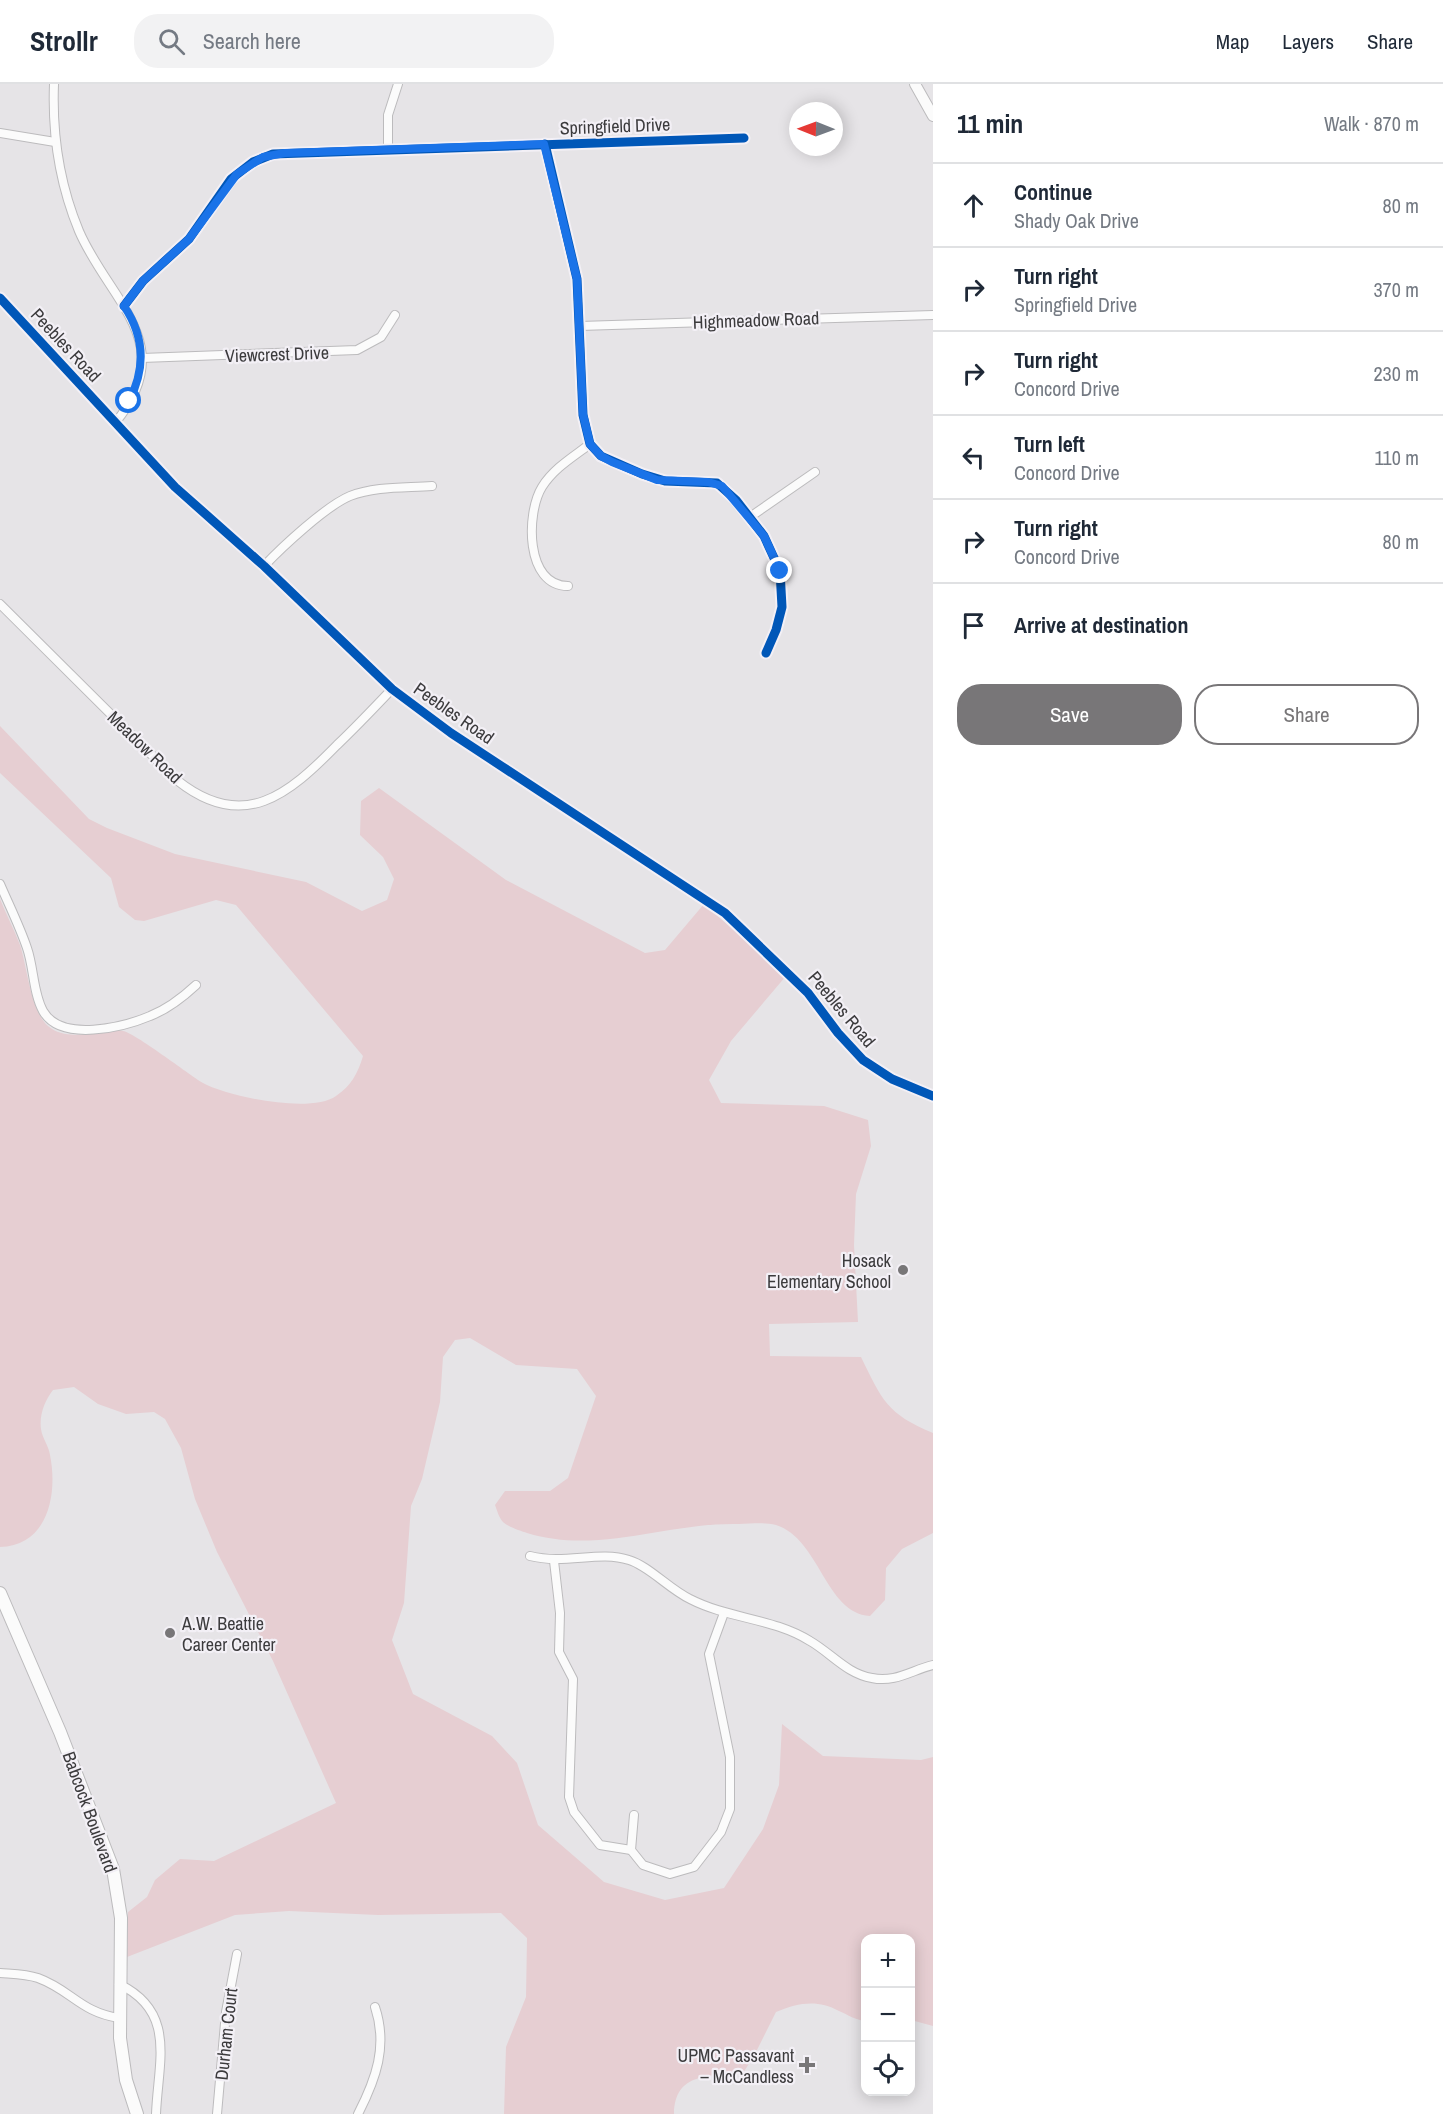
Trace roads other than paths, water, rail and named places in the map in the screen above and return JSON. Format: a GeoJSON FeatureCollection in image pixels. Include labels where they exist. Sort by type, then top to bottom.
{"type":"FeatureCollection","features":[{"type":"Feature","properties":{"kind":"main road","name":"Babcock Boulevard"},"geometry":{"type":"LineString","coordinates":[[0,1593],[55,1720],[113,1869],[121,1918],[119,2018],[123,2066],[137,2114]]}},
{"type":"Feature","properties":{"kind":"street"},"geometry":{"type":"LineString","coordinates":[[54,84],[55,141],[64,190],[79,231],[102,274],[138,331],[142,358],[134,392],[115,423]]}},
{"type":"Feature","properties":{"kind":"street"},"geometry":{"type":"LineString","coordinates":[[388,150],[388,115],[398,84]]}},
{"type":"Feature","properties":{"kind":"street"},"geometry":{"type":"LineString","coordinates":[[915,84],[933,116]]}},
{"type":"Feature","properties":{"kind":"street"},"geometry":{"type":"LineString","coordinates":[[0,133],[55,141]]}},
{"type":"Feature","properties":{"kind":"street","name":"Springfield Drive"},"geometry":{"type":"LineString","coordinates":[[124,306],[143,281],[189,239],[231,179],[253,162],[285,153],[744,138]]}},
{"type":"Feature","properties":{"kind":"street"},"geometry":{"type":"LineString","coordinates":[[544,144],[575,265],[583,414],[590,444],[601,456],[612,462],[657,480],[717,483],[729,492],[750,517],[775,558],[782,584],[780,619],[766,653]]}},
{"type":"Feature","properties":{"kind":"street","name":"Peebles Road"},"geometry":{"type":"LineString","coordinates":[[0,298],[175,487],[264,566],[392,689],[451,733],[725,913],[808,993],[838,1033],[863,1060],[892,1079],[933,1096]]}},
{"type":"Feature","properties":{"kind":"street","name":"Viewcrest Drive"},"geometry":{"type":"LineString","coordinates":[[142,358],[357,350],[381,336],[395,315]]}},
{"type":"Feature","properties":{"kind":"street","name":"Highmeadow Road"},"geometry":{"type":"LineString","coordinates":[[580,326],[933,315]]}},
{"type":"Feature","properties":{"kind":"street"},"geometry":{"type":"LineString","coordinates":[[568,586],[554,584],[542,570],[534,549],[531,519],[537,497],[549,477],[590,444]]}},
{"type":"Feature","properties":{"kind":"street"},"geometry":{"type":"LineString","coordinates":[[750,517],[815,472]]}},
{"type":"Feature","properties":{"kind":"street"},"geometry":{"type":"LineString","coordinates":[[264,566],[318,518],[351,496],[382,490],[432,486]]}},
{"type":"Feature","properties":{"kind":"street","name":"Meadow Road"},"geometry":{"type":"LineString","coordinates":[[0,604],[178,782],[190,791],[220,803],[251,804],[281,795],[310,773],[392,689]]}},
{"type":"Feature","properties":{"kind":"street"},"geometry":{"type":"LineString","coordinates":[[0,884],[27,948],[42,1009],[58,1025],[96,1030],[123,1025],[152,1016],[171,1006],[196,986]]}},
{"type":"Feature","properties":{"kind":"street"},"geometry":{"type":"LineString","coordinates":[[530,1556],[554,1561],[605,1557],[626,1558],[689,1599],[724,1613],[759,1619],[792,1631],[813,1642],[848,1669],[871,1678],[900,1677],[933,1665]]}},
{"type":"Feature","properties":{"kind":"street"},"geometry":{"type":"LineString","coordinates":[[554,1561],[560,1612],[559,1652],[573,1679],[569,1797],[574,1812],[600,1845],[631,1850],[643,1865],[670,1874],[694,1868],[721,1833],[730,1809],[730,1757],[709,1654],[724,1613]]}},
{"type":"Feature","properties":{"kind":"street"},"geometry":{"type":"LineString","coordinates":[[631,1850],[634,1815]]}},
{"type":"Feature","properties":{"kind":"street","name":"Durham Court"},"geometry":{"type":"LineString","coordinates":[[217,2114],[226,2012],[237,1954]]}},
{"type":"Feature","properties":{"kind":"street"},"geometry":{"type":"LineString","coordinates":[[0,1973],[22,1974],[40,1979],[88,2010],[119,2018]]}},
{"type":"Feature","properties":{"kind":"street"},"geometry":{"type":"LineString","coordinates":[[119,1984],[136,1992],[146,2002],[161,2035],[156,2114]]}},
{"type":"Feature","properties":{"kind":"street"},"geometry":{"type":"LineString","coordinates":[[358,2114],[379,2068],[381,2036],[375,2007]]}},
{"type":"Feature","properties":{"kind":"place","name":"Hosack Elementary School"},"geometry":{"type":"Point","coordinates":[903,1270]}},
{"type":"Feature","properties":{"kind":"place","name":"A.W. Beattie Career Center"},"geometry":{"type":"Point","coordinates":[170,1633]}},
{"type":"Feature","properties":{"kind":"place","name":"UPMC Passavant – McCandless"},"geometry":{"type":"Point","coordinates":[807,2065]}}]}
